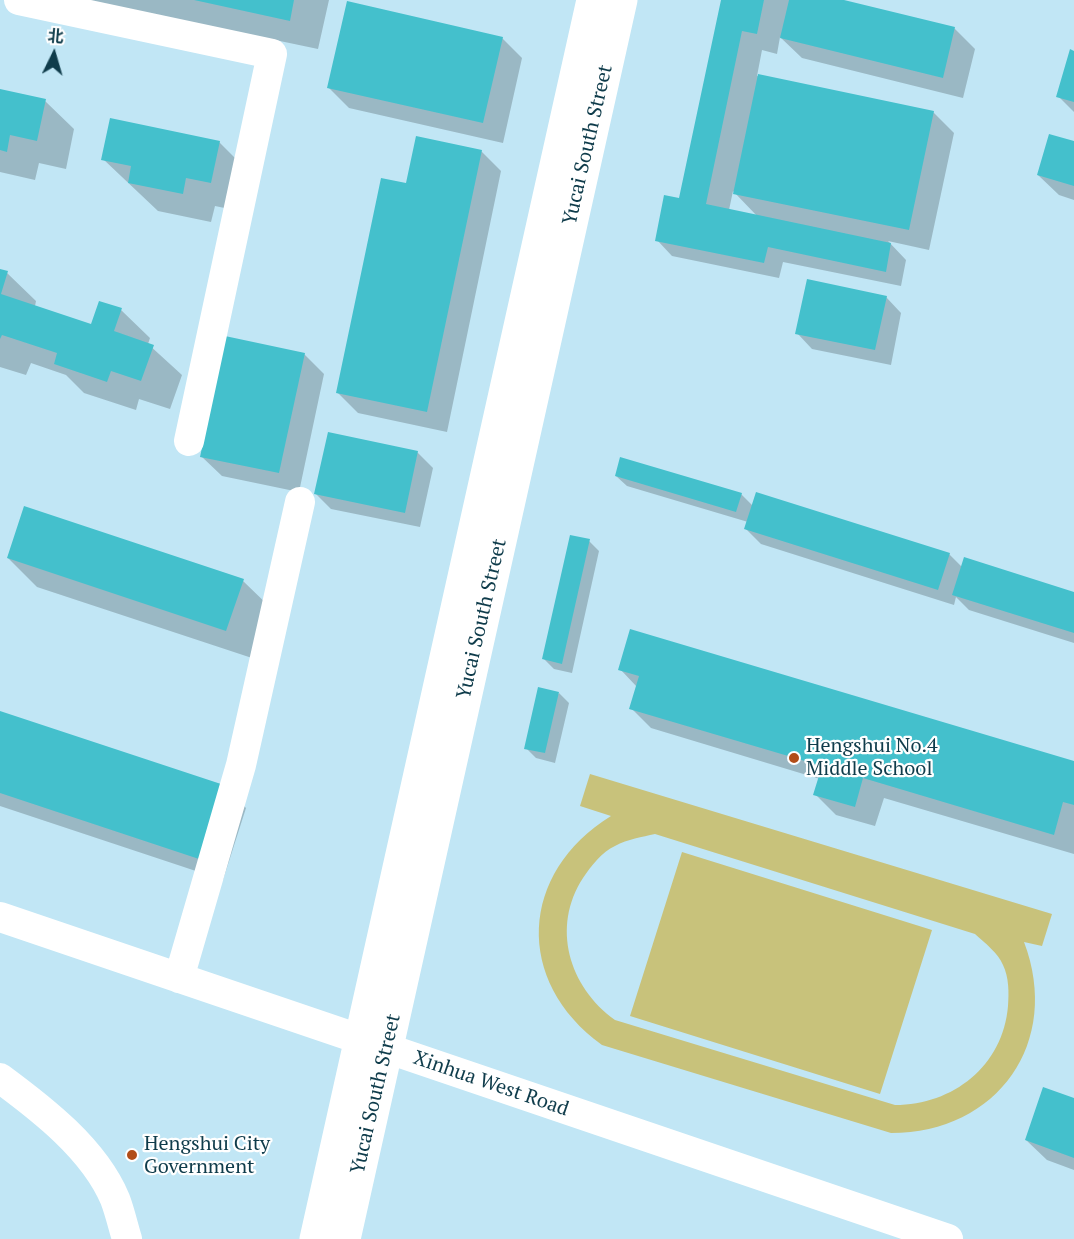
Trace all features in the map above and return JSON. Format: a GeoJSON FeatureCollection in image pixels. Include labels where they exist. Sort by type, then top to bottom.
{"type":"FeatureCollection","features":[{"type":"Feature","properties":{"kind":"main road","name":"Yucai South Street"},"geometry":{"type":"LineString","coordinates":[[344,1239],[374,1044],[593,0]]}},
{"type":"Feature","properties":{"kind":"main road","name":"Yucai South Street"},"geometry":{"type":"LineString","coordinates":[[316,1239],[374,1044],[621,0]]}},
{"type":"Feature","properties":{"kind":"street"},"geometry":{"type":"LineString","coordinates":[[19,0],[272,54],[189,441]]}},
{"type":"Feature","properties":{"kind":"street"},"geometry":{"type":"LineString","coordinates":[[179,978],[242,765],[300,502]]}},
{"type":"Feature","properties":{"kind":"street","name":"Xinhua West Road"},"geometry":{"type":"LineString","coordinates":[[0,917],[948,1239]]}},
{"type":"Feature","properties":{"kind":"street"},"geometry":{"type":"LineString","coordinates":[[0,1078],[51,1116],[88,1157],[114,1197],[127,1239]]}},
{"type":"Feature","properties":{"kind":"shaded area"},"geometry":{"type":"Polygon","coordinates":[[[590,774],[1052,914],[1042,946],[1024,942],[1034,979],[1034,1014],[1027,1046],[1012,1075],[990,1099],[962,1117],[929,1129],[891,1133],[602,1045],[573,1019],[553,990],[542,959],[539,928],[545,897],[558,867],[581,840],[611,816],[580,806],[590,774]],[[655,834],[615,846],[593,864],[573,897],[568,916],[567,936],[576,973],[586,991],[615,1020],[895,1105],[936,1098],[955,1089],[985,1064],[996,1047],[1004,1027],[1008,1006],[1007,980],[998,956],[975,934],[655,834]]]}},
{"type":"Feature","properties":{"kind":"shaded area"},"geometry":{"type":"Polygon","coordinates":[[[682,852],[932,930],[880,1094],[630,1016],[682,852]]]}},
{"type":"Feature","properties":{"kind":"building"},"geometry":{"type":"Polygon","coordinates":[[[194,0],[294,0],[290,21],[194,0]]]}},
{"type":"Feature","properties":{"kind":"building"},"geometry":{"type":"Polygon","coordinates":[[[721,0],[764,0],[757,34],[742,31],[706,204],[891,243],[886,272],[768,247],[764,263],[655,241],[664,195],[679,198],[721,0]]]}},
{"type":"Feature","properties":{"kind":"building"},"geometry":{"type":"Polygon","coordinates":[[[789,0],[844,0],[955,27],[943,78],[780,38],[789,0]]]}},
{"type":"Feature","properties":{"kind":"building"},"geometry":{"type":"Polygon","coordinates":[[[347,1],[503,37],[483,123],[327,88],[347,1]]]}},
{"type":"Feature","properties":{"kind":"building"},"geometry":{"type":"Polygon","coordinates":[[[1070,49],[1074,51],[1074,102],[1056,97],[1070,49]]]}},
{"type":"Feature","properties":{"kind":"building"},"geometry":{"type":"Polygon","coordinates":[[[758,74],[934,111],[909,230],[733,194],[758,74]]]}},
{"type":"Feature","properties":{"kind":"building"},"geometry":{"type":"Polygon","coordinates":[[[0,89],[46,99],[37,141],[10,135],[7,152],[0,150],[0,89]]]}},
{"type":"Feature","properties":{"kind":"building"},"geometry":{"type":"Polygon","coordinates":[[[110,118],[220,141],[211,183],[186,178],[183,194],[128,183],[131,166],[101,160],[110,118]]]}},
{"type":"Feature","properties":{"kind":"building"},"geometry":{"type":"Polygon","coordinates":[[[1049,134],[1074,141],[1074,186],[1037,175],[1049,134]]]}},
{"type":"Feature","properties":{"kind":"building"},"geometry":{"type":"Polygon","coordinates":[[[416,136],[482,150],[427,412],[336,393],[381,178],[406,183],[416,136]]]}},
{"type":"Feature","properties":{"kind":"building"},"geometry":{"type":"Polygon","coordinates":[[[0,269],[8,271],[1,294],[91,324],[99,301],[122,308],[114,331],[154,345],[141,381],[111,371],[107,382],[54,364],[57,353],[2,335],[0,339],[0,269]]]}},
{"type":"Feature","properties":{"kind":"building"},"geometry":{"type":"Polygon","coordinates":[[[807,279],[887,296],[875,350],[795,334],[807,279]]]}},
{"type":"Feature","properties":{"kind":"building"},"geometry":{"type":"Polygon","coordinates":[[[225,336],[305,353],[279,473],[200,457],[225,336]]]}},
{"type":"Feature","properties":{"kind":"building"},"geometry":{"type":"Polygon","coordinates":[[[328,432],[418,451],[405,513],[314,494],[328,432]]]}},
{"type":"Feature","properties":{"kind":"building"},"geometry":{"type":"Polygon","coordinates":[[[620,457],[742,493],[736,512],[615,476],[620,457]]]}},
{"type":"Feature","properties":{"kind":"building"},"geometry":{"type":"Polygon","coordinates":[[[756,492],[950,553],[938,590],[744,529],[756,492]]]}},
{"type":"Feature","properties":{"kind":"building"},"geometry":{"type":"Polygon","coordinates":[[[24,506],[244,579],[226,631],[7,558],[24,506]]]}},
{"type":"Feature","properties":{"kind":"building"},"geometry":{"type":"Polygon","coordinates":[[[570,535],[590,539],[562,664],[542,659],[570,535]]]}},
{"type":"Feature","properties":{"kind":"building"},"geometry":{"type":"Polygon","coordinates":[[[964,557],[1074,592],[1074,633],[952,595],[964,557]]]}},
{"type":"Feature","properties":{"kind":"building"},"geometry":{"type":"Polygon","coordinates":[[[630,629],[1074,761],[1074,805],[1063,802],[1054,835],[863,778],[855,807],[813,795],[822,766],[629,709],[639,676],[618,670],[630,629]]]}},
{"type":"Feature","properties":{"kind":"building"},"geometry":{"type":"Polygon","coordinates":[[[538,687],[559,692],[545,753],[524,749],[538,687]]]}},
{"type":"Feature","properties":{"kind":"building"},"geometry":{"type":"Polygon","coordinates":[[[0,711],[227,786],[202,860],[0,793],[0,711]]]}},
{"type":"Feature","properties":{"kind":"building"},"geometry":{"type":"Polygon","coordinates":[[[1043,1087],[1074,1098],[1074,1158],[1025,1140],[1043,1087]]]}},
{"type":"Feature","properties":{"kind":"place","name":"Hengshui No.4 Middle School"},"geometry":{"type":"Point","coordinates":[794,758]}},
{"type":"Feature","properties":{"kind":"place","name":"Hengshui City Government"},"geometry":{"type":"Point","coordinates":[132,1155]}}]}
